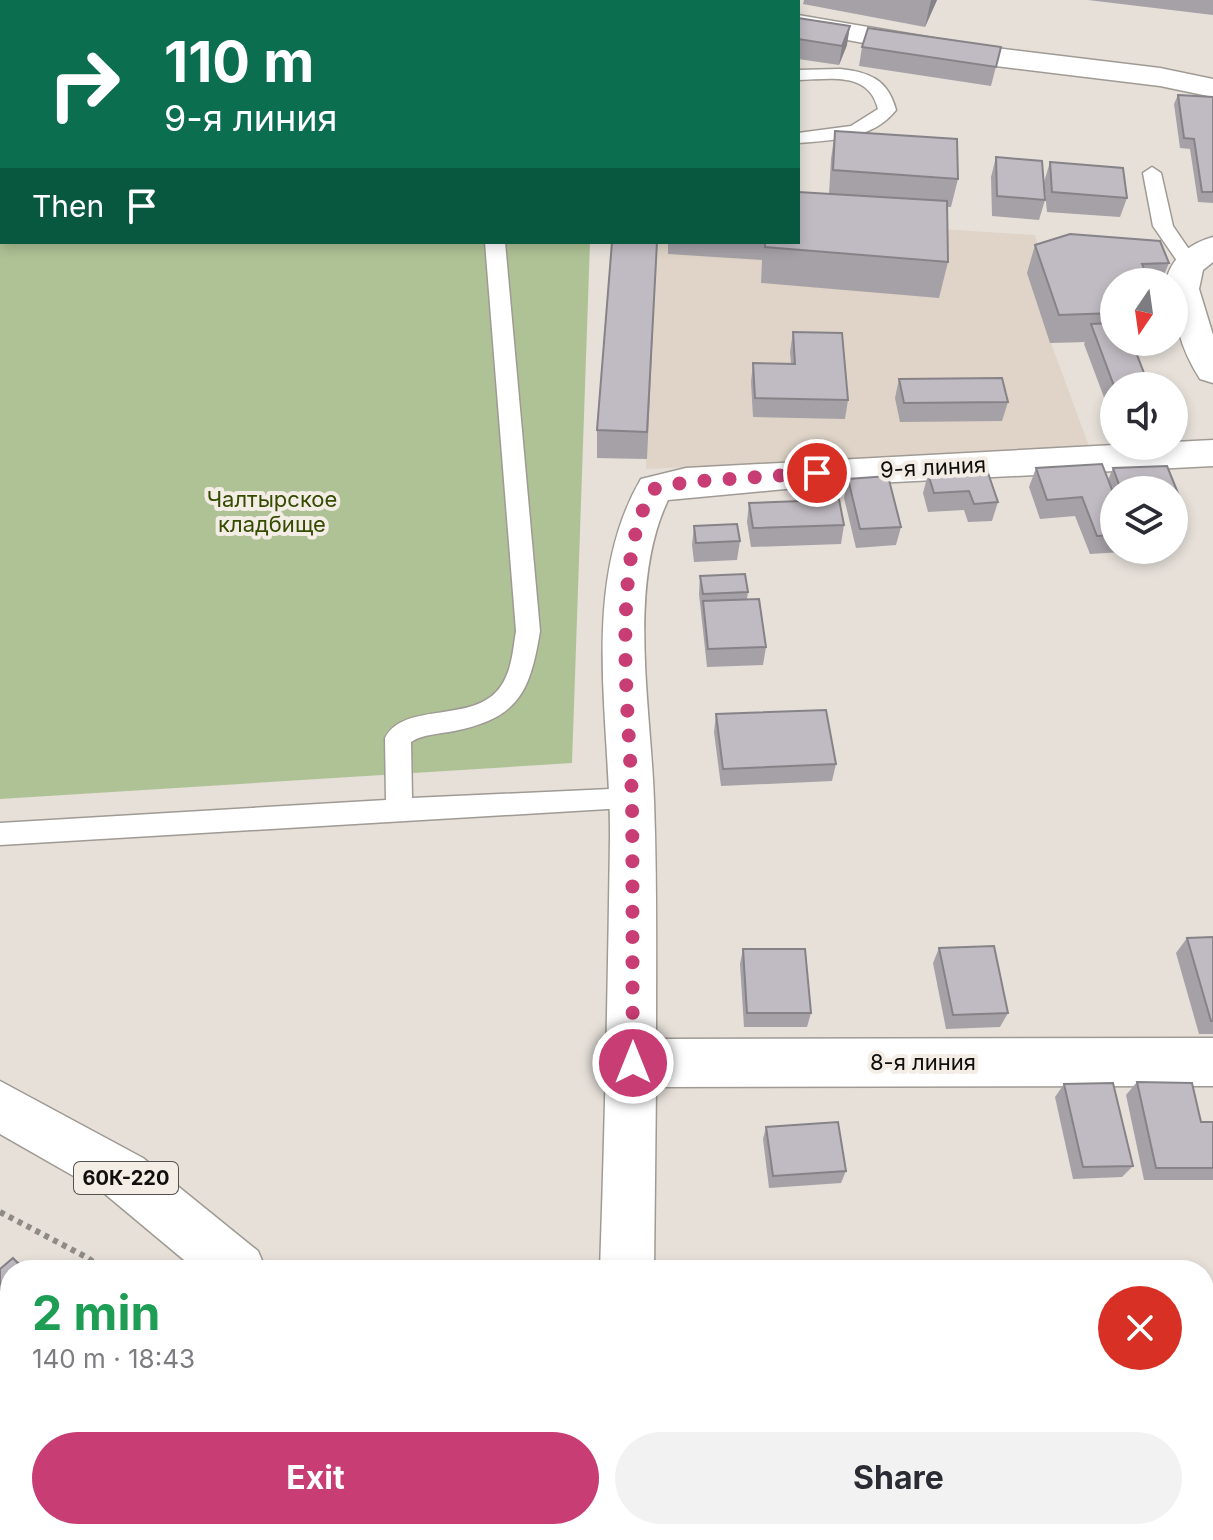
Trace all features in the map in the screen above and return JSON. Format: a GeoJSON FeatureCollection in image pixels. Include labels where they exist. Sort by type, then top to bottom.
{"type":"FeatureCollection","features":[{"type":"Feature","properties":{"kind":"street"},"geometry":{"type":"LineString","coordinates":[[800,23],[979,55],[1160,77],[1213,88]]}},
{"type":"Feature","properties":{"kind":"street"},"geometry":{"type":"LineString","coordinates":[[1201,256],[1181,287],[1186,312],[1213,371]]}},
{"type":"Feature","properties":{"kind":"street","name":"9-я линия"},"geometry":{"type":"LineString","coordinates":[[632,799],[626,621],[630,565],[641,518],[654,489],[686,482],[817,473],[1213,453]]}},
{"type":"Feature","properties":{"kind":"street"},"geometry":{"type":"LineString","coordinates":[[627,1260],[633,1063],[632,799]]}},
{"type":"Feature","properties":{"kind":"street","name":"8-я линия"},"geometry":{"type":"LineString","coordinates":[[633,1063],[1213,1062]]}},
{"type":"Feature","properties":{"kind":"street","name":"60К-220"},"geometry":{"type":"LineString","coordinates":[[0,1106],[124,1176],[227,1260]]}},
{"type":"Feature","properties":{"kind":"lane"},"geometry":{"type":"LineString","coordinates":[[800,75],[832,74],[875,82],[885,93],[887,110],[876,124],[854,132],[800,138]]}},
{"type":"Feature","properties":{"kind":"lane"},"geometry":{"type":"LineString","coordinates":[[1152,173],[1163,226],[1201,256]]}},
{"type":"Feature","properties":{"kind":"lane"},"geometry":{"type":"LineString","coordinates":[[399,810],[398,738],[406,729],[476,717],[498,707],[517,686],[524,660],[528,631],[511,401],[495,244]]}},
{"type":"Feature","properties":{"kind":"lane"},"geometry":{"type":"LineString","coordinates":[[0,834],[632,799]]}},
{"type":"Feature","properties":{"kind":"path"},"geometry":{"type":"LineString","coordinates":[[0,1212],[90,1260]]}},
{"type":"Feature","properties":{"kind":"shaded area"},"geometry":{"type":"Polygon","coordinates":[[[941,229],[1035,235],[1039,249],[1153,254],[1158,268],[1100,268],[1100,341],[1051,343],[1090,449],[646,469],[646,459],[597,458],[614,244],[800,244],[941,229]]]}},
{"type":"Feature","properties":{"kind":"green space","name":"Чалтырское кладбище"},"geometry":{"type":"Polygon","coordinates":[[[0,244],[590,244],[572,763],[0,799],[0,244]]]}},
{"type":"Feature","properties":{"kind":"building"},"geometry":{"type":"Polygon","coordinates":[[[800,18],[850,26],[842,46],[800,39],[800,18]]]}},
{"type":"Feature","properties":{"kind":"building"},"geometry":{"type":"Polygon","coordinates":[[[868,28],[1001,47],[996,67],[862,47],[868,28]]]}},
{"type":"Feature","properties":{"kind":"building"},"geometry":{"type":"Polygon","coordinates":[[[1178,95],[1213,97],[1213,192],[1202,192],[1194,139],[1184,138],[1178,95]]]}},
{"type":"Feature","properties":{"kind":"building"},"geometry":{"type":"Polygon","coordinates":[[[835,131],[957,139],[958,179],[833,170],[835,131]]]}},
{"type":"Feature","properties":{"kind":"building"},"geometry":{"type":"Polygon","coordinates":[[[996,157],[1042,161],[1045,200],[997,196],[996,157]]]}},
{"type":"Feature","properties":{"kind":"building"},"geometry":{"type":"Polygon","coordinates":[[[1050,162],[1123,168],[1127,198],[1052,192],[1050,162]]]}},
{"type":"Feature","properties":{"kind":"building"},"geometry":{"type":"Polygon","coordinates":[[[800,192],[947,201],[948,262],[765,247],[765,244],[800,244],[800,192]]]}},
{"type":"Feature","properties":{"kind":"building"},"geometry":{"type":"Polygon","coordinates":[[[1070,234],[1160,241],[1169,263],[1142,264],[1144,268],[1100,268],[1100,314],[1059,315],[1035,245],[1070,234]]]}},
{"type":"Feature","properties":{"kind":"building"},"geometry":{"type":"Polygon","coordinates":[[[612,244],[657,244],[647,432],[597,430],[612,244]]]}},
{"type":"Feature","properties":{"kind":"building"},"geometry":{"type":"Polygon","coordinates":[[[1091,324],[1100,324],[1100,348],[1091,324]]]}},
{"type":"Feature","properties":{"kind":"building"},"geometry":{"type":"Polygon","coordinates":[[[793,332],[842,333],[848,400],[755,398],[753,363],[795,364],[793,332]]]}},
{"type":"Feature","properties":{"kind":"building"},"geometry":{"type":"Polygon","coordinates":[[[1103,356],[1137,356],[1144,372],[1109,372],[1103,356]]]}},
{"type":"Feature","properties":{"kind":"building"},"geometry":{"type":"Polygon","coordinates":[[[1002,378],[1008,402],[904,403],[899,379],[1002,378]]]}},
{"type":"Feature","properties":{"kind":"building"},"geometry":{"type":"Polygon","coordinates":[[[1102,464],[1107,476],[1100,476],[1100,536],[1097,536],[1082,497],[1047,500],[1036,468],[1102,464]]]}},
{"type":"Feature","properties":{"kind":"building"},"geometry":{"type":"Polygon","coordinates":[[[1167,466],[1171,476],[1116,476],[1113,468],[1167,466]]]}},
{"type":"Feature","properties":{"kind":"building"},"geometry":{"type":"Polygon","coordinates":[[[987,470],[998,502],[974,504],[969,491],[934,493],[928,474],[987,470]]]}},
{"type":"Feature","properties":{"kind":"building"},"geometry":{"type":"Polygon","coordinates":[[[888,476],[901,527],[860,529],[848,479],[888,476]]]}},
{"type":"Feature","properties":{"kind":"building"},"geometry":{"type":"Polygon","coordinates":[[[837,489],[844,525],[753,528],[749,503],[801,501],[799,490],[837,489]]]}},
{"type":"Feature","properties":{"kind":"building"},"geometry":{"type":"Polygon","coordinates":[[[737,524],[740,541],[696,543],[694,526],[737,524]]]}},
{"type":"Feature","properties":{"kind":"building"},"geometry":{"type":"Polygon","coordinates":[[[745,574],[748,592],[703,594],[700,576],[745,574]]]}},
{"type":"Feature","properties":{"kind":"building"},"geometry":{"type":"Polygon","coordinates":[[[759,599],[766,647],[708,649],[703,601],[759,599]]]}},
{"type":"Feature","properties":{"kind":"building"},"geometry":{"type":"Polygon","coordinates":[[[826,710],[836,764],[723,769],[716,714],[826,710]]]}},
{"type":"Feature","properties":{"kind":"building"},"geometry":{"type":"Polygon","coordinates":[[[1213,937],[1213,1021],[1211,1021],[1187,938],[1213,937]]]}},
{"type":"Feature","properties":{"kind":"building"},"geometry":{"type":"Polygon","coordinates":[[[994,946],[1008,1013],[953,1015],[939,948],[994,946]]]}},
{"type":"Feature","properties":{"kind":"building"},"geometry":{"type":"Polygon","coordinates":[[[743,949],[805,949],[811,1013],[747,1013],[743,949]]]}},
{"type":"Feature","properties":{"kind":"building"},"geometry":{"type":"Polygon","coordinates":[[[1137,1082],[1192,1083],[1201,1122],[1213,1122],[1213,1168],[1156,1168],[1137,1082]]]}},
{"type":"Feature","properties":{"kind":"building"},"geometry":{"type":"Polygon","coordinates":[[[1113,1083],[1133,1166],[1083,1167],[1064,1084],[1113,1083]]]}},
{"type":"Feature","properties":{"kind":"building"},"geometry":{"type":"Polygon","coordinates":[[[838,1122],[846,1171],[773,1176],[766,1127],[838,1122]]]}},
{"type":"Feature","properties":{"kind":"route"},"geometry":{"type":"LineString","coordinates":[[633,1063],[632,799],[625,636],[630,565],[641,518],[654,489],[686,482],[817,473]]}}]}
